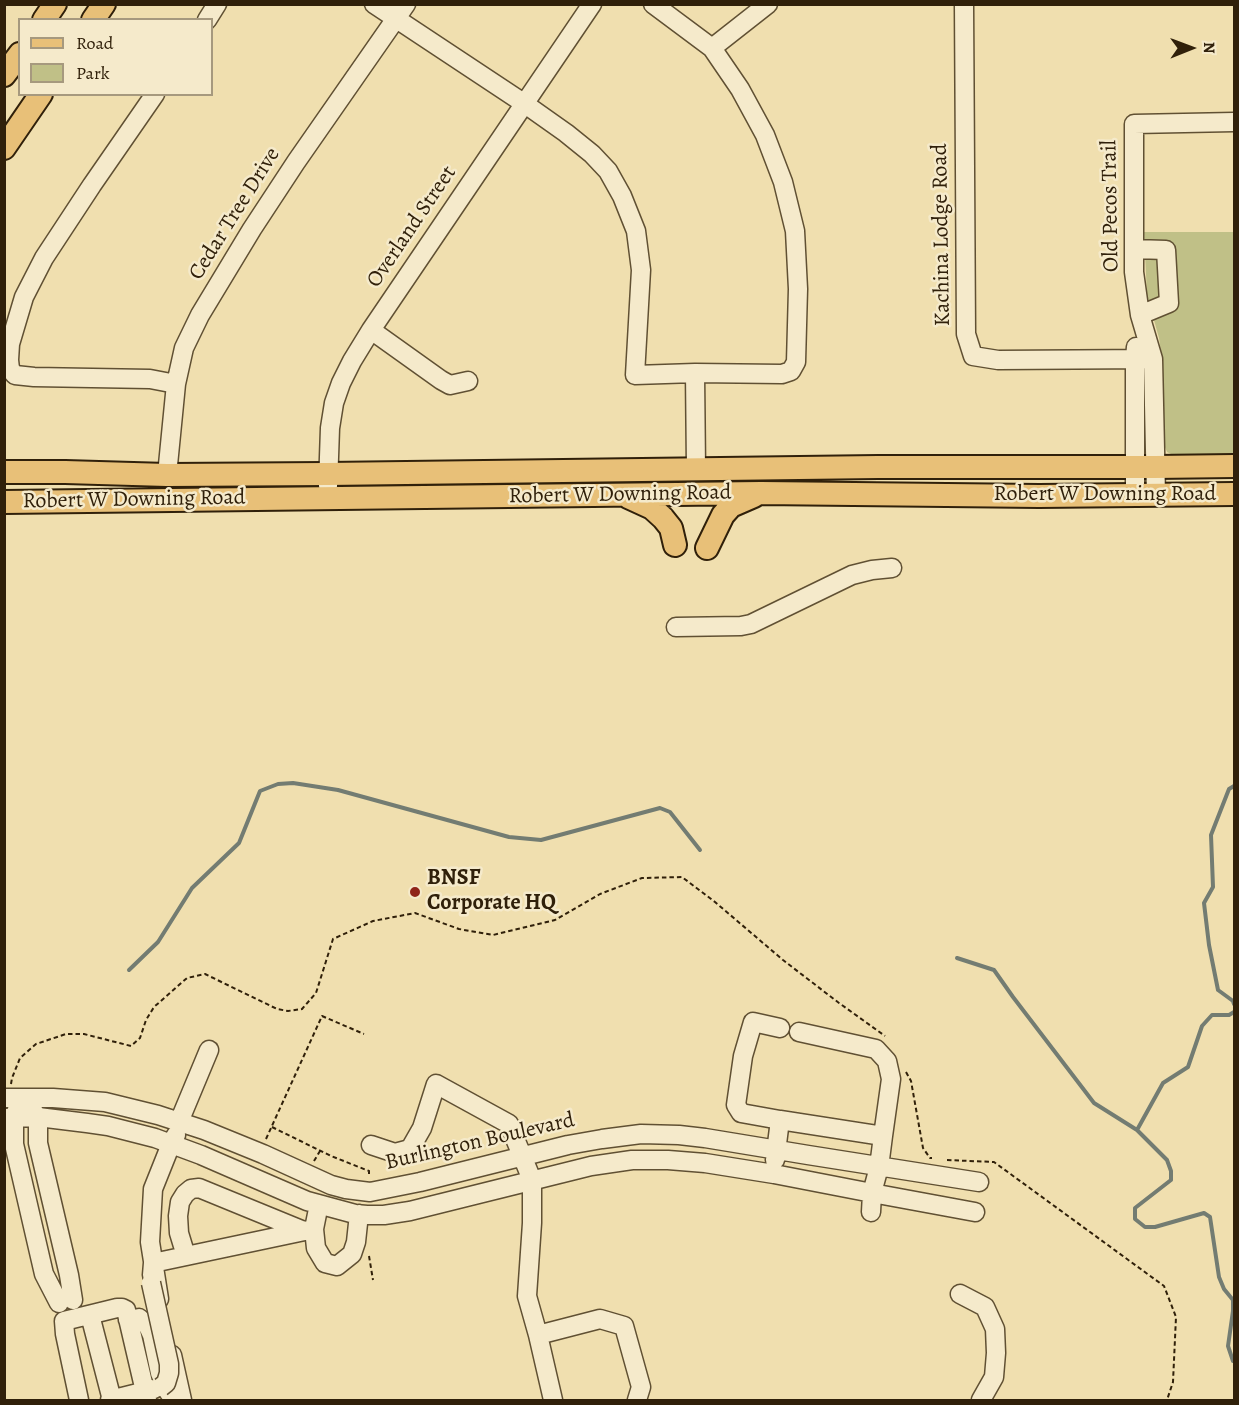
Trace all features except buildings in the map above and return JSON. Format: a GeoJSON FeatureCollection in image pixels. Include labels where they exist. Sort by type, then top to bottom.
{"type":"FeatureCollection","features":[{"type":"Feature","properties":{"kind":"main road"},"geometry":{"type":"LineString","coordinates":[[45,18],[54,4]]}},
{"type":"Feature","properties":{"kind":"main road"},"geometry":{"type":"LineString","coordinates":[[94,18],[104,4]]}},
{"type":"Feature","properties":{"kind":"main road"},"geometry":{"type":"LineString","coordinates":[[4,75],[18,57]]}},
{"type":"Feature","properties":{"kind":"main road"},"geometry":{"type":"LineString","coordinates":[[4,148],[40,96]]}},
{"type":"Feature","properties":{"kind":"main road"},"geometry":{"type":"LineString","coordinates":[[4,466],[54,465],[65,471]]}},
{"type":"Feature","properties":{"kind":"main road","name":"Robert W Downing Road"},"geometry":{"type":"LineString","coordinates":[[4,472],[65,471],[167,475],[878,467],[1234,466]]}},
{"type":"Feature","properties":{"kind":"main road"},"geometry":{"type":"LineString","coordinates":[[707,548],[723,515],[731,506],[760,493]]}},
{"type":"Feature","properties":{"kind":"main road","name":"Robert W Downing Road"},"geometry":{"type":"LineString","coordinates":[[4,502],[760,493],[1039,496],[1234,494]]}},
{"type":"Feature","properties":{"kind":"main road"},"geometry":{"type":"LineString","coordinates":[[621,494],[652,508],[663,518],[671,528],[675,545]]}},
{"type":"Feature","properties":{"kind":"street"},"geometry":{"type":"LineString","coordinates":[[208,18],[217,4]]}},
{"type":"Feature","properties":{"kind":"street"},"geometry":{"type":"LineString","coordinates":[[374,4],[401,11],[566,133],[592,154],[608,171],[622,196],[636,231],[641,270],[635,375],[783,374],[790,371],[796,362],[798,289],[795,231],[783,182],[765,135],[740,88],[712,48],[653,4]]}},
{"type":"Feature","properties":{"kind":"street","name":"Overland Street"},"geometry":{"type":"LineString","coordinates":[[328,498],[327,474],[334,403],[352,361],[592,4]]}},
{"type":"Feature","properties":{"kind":"street"},"geometry":{"type":"LineString","coordinates":[[712,48],[768,4]]}},
{"type":"Feature","properties":{"kind":"street","name":"Kachina Lodge Road"},"geometry":{"type":"LineString","coordinates":[[964,4],[966,334],[973,356],[998,360],[1153,359]]}},
{"type":"Feature","properties":{"kind":"street","name":"Cedar Tree Drive"},"geometry":{"type":"LineString","coordinates":[[167,475],[176,384],[184,348],[206,305],[252,229],[401,11]]}},
{"type":"Feature","properties":{"kind":"street"},"geometry":{"type":"LineString","coordinates":[[154,96],[44,258],[24,297],[10,345],[9,360],[10,369],[15,375],[150,379],[176,384]]}},
{"type":"Feature","properties":{"kind":"street","name":"Old Pecos Trail"},"geometry":{"type":"LineString","coordinates":[[1145,467],[1153,359],[1140,315],[1134,272],[1134,124],[1234,122]]}},
{"type":"Feature","properties":{"kind":"street"},"geometry":{"type":"LineString","coordinates":[[1134,249],[1166,250],[1169,303],[1140,315]]}},
{"type":"Feature","properties":{"kind":"street","name":"Old Pecos Trail"},"geometry":{"type":"LineString","coordinates":[[1140,315],[1135,358],[1146,495]]}},
{"type":"Feature","properties":{"kind":"street"},"geometry":{"type":"LineString","coordinates":[[371,330],[450,385],[468,381]]}},
{"type":"Feature","properties":{"kind":"street"},"geometry":{"type":"LineString","coordinates":[[695,373],[696,470]]}},
{"type":"Feature","properties":{"kind":"street"},"geometry":{"type":"LineString","coordinates":[[676,627],[751,624],[852,575],[892,568]]}},
{"type":"Feature","properties":{"kind":"street"},"geometry":{"type":"LineString","coordinates":[[780,1028],[753,1022],[743,1056],[736,1105],[741,1113],[883,1136]]}},
{"type":"Feature","properties":{"kind":"street"},"geometry":{"type":"LineString","coordinates":[[800,1032],[876,1049],[887,1061],[891,1079],[872,1203]]}},
{"type":"Feature","properties":{"kind":"street"},"geometry":{"type":"LineString","coordinates":[[180,1401],[156,1287],[150,1242],[153,1190],[208,1050]]}},
{"type":"Feature","properties":{"kind":"street"},"geometry":{"type":"LineString","coordinates":[[371,1145],[395,1153],[410,1149],[422,1128],[436,1084],[509,1124],[532,1180],[532,1223],[526,1296],[538,1335],[553,1401]]}},
{"type":"Feature","properties":{"kind":"street"},"geometry":{"type":"LineString","coordinates":[[12,1098],[38,1117],[38,1143],[69,1275],[66,1301],[44,1274],[9,1118],[12,1098]]}},
{"type":"Feature","properties":{"kind":"street","name":"Burlington Boulevard"},"geometry":{"type":"LineString","coordinates":[[12,1098],[105,1102],[181,1122],[263,1154],[331,1185],[346,1189],[372,1191],[420,1182],[568,1145],[641,1134],[688,1136],[979,1182]]}},
{"type":"Feature","properties":{"kind":"street"},"geometry":{"type":"LineString","coordinates":[[9,1118],[38,1117],[108,1126],[155,1138],[201,1155],[307,1201],[351,1213],[384,1215],[410,1211],[591,1166],[668,1160],[705,1163],[774,1174],[872,1203],[975,1212]]}},
{"type":"Feature","properties":{"kind":"street"},"geometry":{"type":"LineString","coordinates":[[774,1174],[780,1120]]}},
{"type":"Feature","properties":{"kind":"street"},"geometry":{"type":"LineString","coordinates":[[186,1256],[179,1233],[178,1216],[180,1202],[190,1189],[199,1188],[309,1231]]}},
{"type":"Feature","properties":{"kind":"street"},"geometry":{"type":"LineString","coordinates":[[319,1204],[309,1231],[325,1263],[337,1266],[352,1254],[356,1242],[346,1189]]}},
{"type":"Feature","properties":{"kind":"street"},"geometry":{"type":"LineString","coordinates":[[153,1263],[309,1231]]}},
{"type":"Feature","properties":{"kind":"street"},"geometry":{"type":"LineString","coordinates":[[90,1315],[111,1400],[151,1393],[166,1383],[169,1364],[152,1283],[153,1263]]}},
{"type":"Feature","properties":{"kind":"street"},"geometry":{"type":"LineString","coordinates":[[960,1294],[985,1307],[995,1329],[994,1377],[981,1401]]}},
{"type":"Feature","properties":{"kind":"street"},"geometry":{"type":"LineString","coordinates":[[79,1401],[64,1321],[117,1308],[126,1310],[151,1393]]}},
{"type":"Feature","properties":{"kind":"street"},"geometry":{"type":"LineString","coordinates":[[128,1320],[139,1317],[148,1326],[160,1373],[168,1392],[180,1401]]}},
{"type":"Feature","properties":{"kind":"street"},"geometry":{"type":"LineString","coordinates":[[538,1335],[600,1319],[624,1326],[641,1387],[637,1401]]}},
{"type":"Feature","properties":{"kind":"path"},"geometry":{"type":"LineString","coordinates":[[12,1098],[12,1078],[20,1058],[36,1044],[66,1034],[84,1034],[130,1046],[140,1038],[146,1020],[154,1007],[187,978],[205,974],[277,1009],[288,1011],[302,1008],[316,993],[333,939],[373,921],[415,913],[459,929],[494,934],[555,920],[600,894],[642,878],[682,877],[839,1004],[884,1034],[889,1043]]}},
{"type":"Feature","properties":{"kind":"path"},"geometry":{"type":"LineString","coordinates":[[263,1154],[263,1147],[322,1016],[364,1034]]}},
{"type":"Feature","properties":{"kind":"path"},"geometry":{"type":"LineString","coordinates":[[906,1072],[911,1081],[923,1148],[930,1158],[938,1159]]}},
{"type":"Feature","properties":{"kind":"path"},"geometry":{"type":"LineString","coordinates":[[946,1161],[994,1162],[1164,1286],[1176,1317],[1173,1382],[1167,1401]]}},
{"type":"Feature","properties":{"kind":"green space"},"geometry":{"type":"Polygon","coordinates":[[[1144,232],[1234,232],[1234,456],[1175,456],[1167,452],[1162,440],[1162,360],[1159,338],[1147,295],[1144,232]]]}},
{"type":"Feature","properties":{"kind":"waterway"},"geometry":{"type":"LineString","coordinates":[[129,970],[158,942],[192,888],[239,843],[260,791],[278,784],[293,783],[338,790],[509,837],[541,840],[660,808],[670,812],[700,850]]}},
{"type":"Feature","properties":{"kind":"waterway"},"geometry":{"type":"LineString","coordinates":[[1234,786],[1229,789],[1211,835],[1213,887],[1204,903],[1218,990],[1234,1004]]}},
{"type":"Feature","properties":{"kind":"waterway"},"geometry":{"type":"LineString","coordinates":[[957,958],[994,970],[1094,1103],[1137,1130],[1167,1160],[1171,1180],[1135,1208],[1135,1219],[1145,1227],[1155,1227],[1204,1213],[1210,1217],[1219,1277],[1224,1289],[1233,1300],[1228,1346],[1234,1361]]}},
{"type":"Feature","properties":{"kind":"waterway"},"geometry":{"type":"LineString","coordinates":[[1137,1130],[1163,1083],[1188,1067],[1202,1026],[1212,1015],[1229,1015],[1234,1012]]}},
{"type":"Feature","properties":{"kind":"place","name":"BNSF Corporate HQ"},"geometry":{"type":"Point","coordinates":[415,892]}}]}
